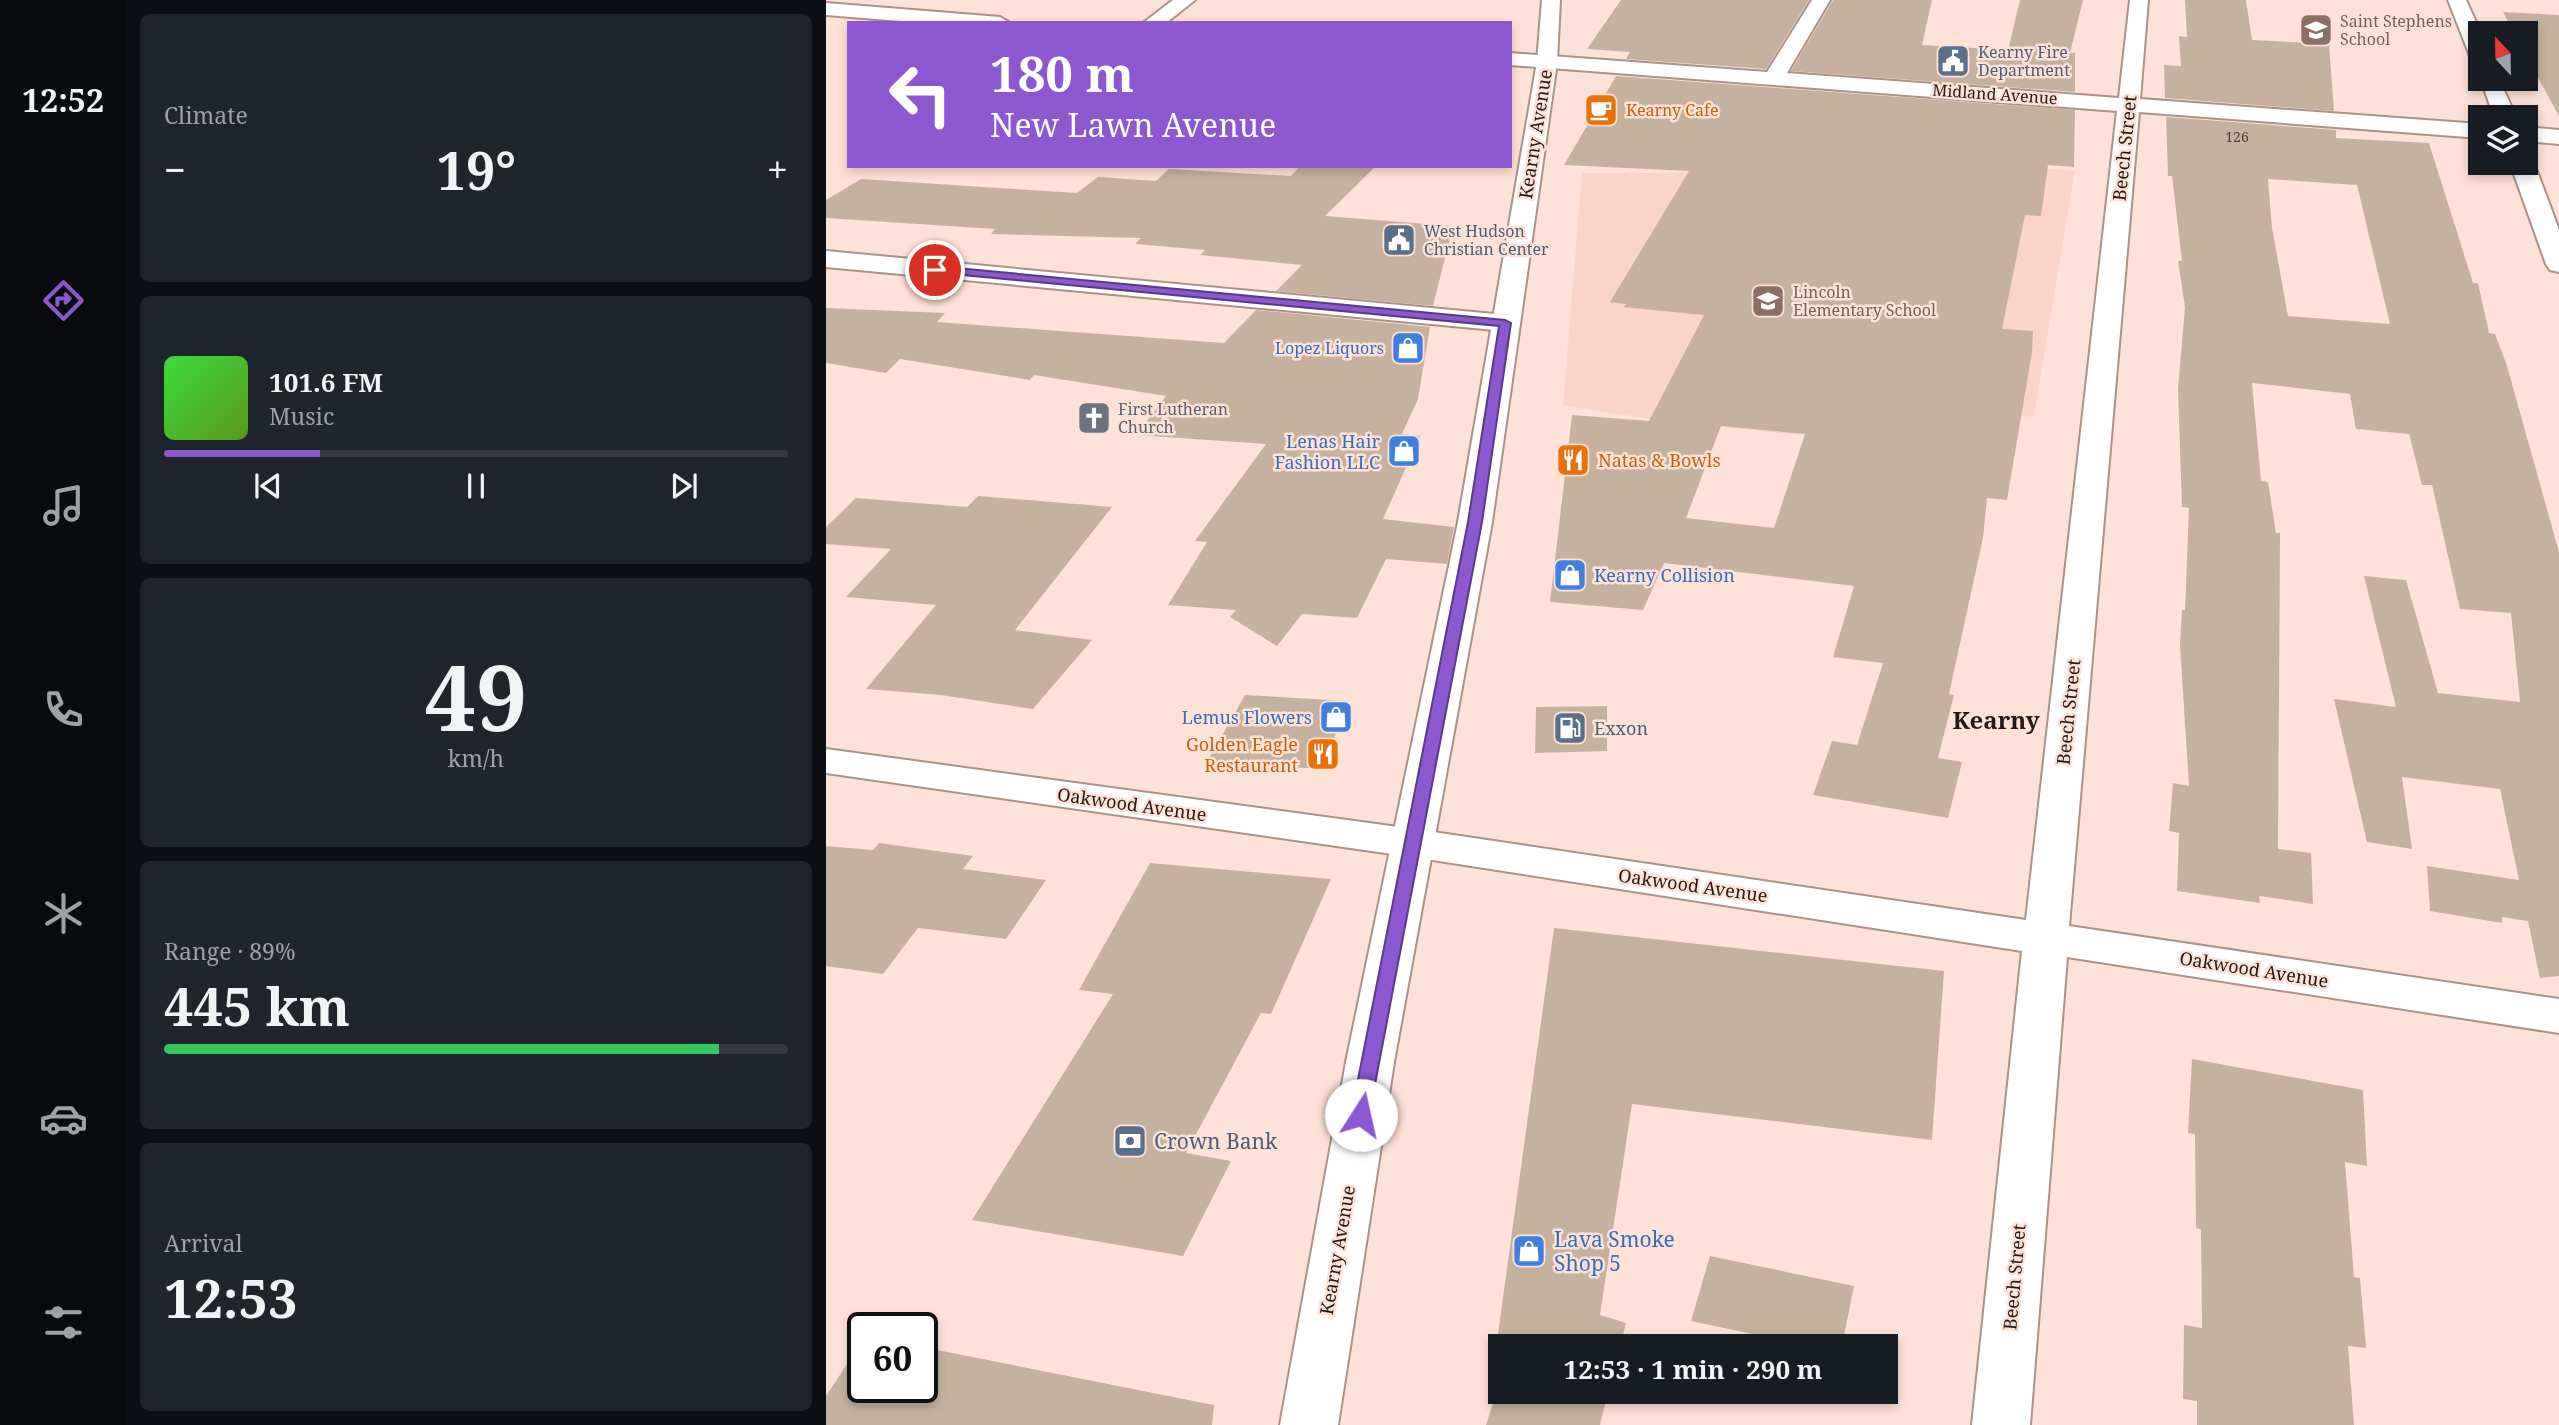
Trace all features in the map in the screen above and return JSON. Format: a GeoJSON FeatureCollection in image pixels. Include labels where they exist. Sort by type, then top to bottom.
{"type":"FeatureCollection","features":[{"type":"Feature","properties":{"kind":"street"},"geometry":{"type":"LineString","coordinates":[[826,4],[834,0]]}},
{"type":"Feature","properties":{"kind":"street"},"geometry":{"type":"LineString","coordinates":[[1156,21],[1186,0]]}},
{"type":"Feature","properties":{"kind":"street","name":"Kearny Avenue"},"geometry":{"type":"LineString","coordinates":[[1309,1425],[1370,1062],[1475,522],[1505,323],[1528,61],[1551,0]]}},
{"type":"Feature","properties":{"kind":"street"},"geometry":{"type":"LineString","coordinates":[[1774,77],[1821,0]]}},
{"type":"Feature","properties":{"kind":"street","name":"Beech Street"},"geometry":{"type":"LineString","coordinates":[[2001,1425],[2046,937],[2139,0]]}},
{"type":"Feature","properties":{"kind":"street"},"geometry":{"type":"LineString","coordinates":[[2457,0],[2468,27]]}},
{"type":"Feature","properties":{"kind":"street"},"geometry":{"type":"LineString","coordinates":[[826,9],[975,21]]}},
{"type":"Feature","properties":{"kind":"street","name":"Midland Avenue"},"geometry":{"type":"LineString","coordinates":[[1528,61],[2468,130]]}},
{"type":"Feature","properties":{"kind":"street"},"geometry":{"type":"LineString","coordinates":[[2538,135],[2559,137]]}},
{"type":"Feature","properties":{"kind":"street"},"geometry":{"type":"LineString","coordinates":[[2526,175],[2559,264]]}},
{"type":"Feature","properties":{"kind":"street"},"geometry":{"type":"LineString","coordinates":[[826,259],[1505,323]]}},
{"type":"Feature","properties":{"kind":"street","name":"Oakwood Avenue"},"geometry":{"type":"LineString","coordinates":[[826,761],[1413,843],[2559,1016]]}},
{"type":"Feature","properties":{"kind":"shaded area"},"geometry":{"type":"Polygon","coordinates":[[[1965,162],[2075,171],[2034,417],[1813,394],[1800,435],[1649,419],[1563,405],[1582,173],[1672,173],[1965,162]]]}},
{"type":"Feature","properties":{"kind":"building"},"geometry":{"type":"Polygon","coordinates":[[[1621,0],[1809,0],[1766,69],[1626,59],[1630,52],[1587,49],[1621,0]]]}},
{"type":"Feature","properties":{"kind":"building"},"geometry":{"type":"Polygon","coordinates":[[[1833,0],[1932,0],[1922,45],[2008,50],[2020,0],[2083,0],[2070,53],[2075,53],[2075,92],[1791,71],[1833,0]]]}},
{"type":"Feature","properties":{"kind":"building"},"geometry":{"type":"Polygon","coordinates":[[[2185,0],[2246,0],[2252,40],[2329,44],[2334,111],[2165,98],[2164,65],[2181,66],[2179,36],[2187,37],[2185,0]]]}},
{"type":"Feature","properties":{"kind":"building"},"geometry":{"type":"Polygon","coordinates":[[[2503,12],[2559,15],[2559,116],[2538,78],[2538,21],[2508,21],[2503,12]]]}},
{"type":"Feature","properties":{"kind":"building"},"geometry":{"type":"Polygon","coordinates":[[[1616,76],[2075,110],[2074,167],[2048,165],[2041,216],[2025,215],[2002,329],[2033,331],[2032,352],[2007,500],[1987,498],[1983,538],[1949,694],[1954,695],[1938,758],[1962,762],[1948,818],[1813,795],[1832,741],[1857,745],[1883,663],[1833,657],[1854,586],[1664,563],[1643,610],[1550,602],[1572,415],[1649,421],[1704,315],[1623,307],[1627,304],[1610,302],[1689,171],[1564,165],[1616,76]],[[1721,426],[1686,518],[1774,528],[1805,434],[1721,426]]]}},
{"type":"Feature","properties":{"kind":"building"},"geometry":{"type":"Polygon","coordinates":[[[2166,117],[2336,130],[2336,138],[2429,143],[2473,283],[2478,283],[2489,333],[2495,334],[2507,366],[2559,552],[2559,976],[2540,978],[2528,921],[2502,917],[2502,923],[2430,911],[2427,866],[2519,880],[2500,789],[2402,777],[2412,849],[2367,842],[2334,699],[2396,707],[2364,576],[2406,580],[2438,693],[2520,702],[2511,613],[2460,609],[2432,485],[2422,485],[2409,434],[2356,429],[2350,394],[2252,383],[2261,481],[2268,482],[2276,533],[2280,533],[2278,849],[2311,853],[2313,904],[2259,896],[2260,903],[2177,891],[2179,833],[2169,831],[2173,783],[2189,786],[2180,645],[2182,610],[2185,610],[2189,508],[2182,507],[2178,389],[2185,307],[2178,261],[2182,261],[2172,176],[2168,176],[2166,117]],[[2268,179],[2272,228],[2288,316],[2390,324],[2357,185],[2268,179]]]}},
{"type":"Feature","properties":{"kind":"building"},"geometry":{"type":"Polygon","coordinates":[[[1298,168],[1374,168],[1325,216],[1453,226],[1433,306],[1276,291],[1302,265],[1200,255],[1205,250],[1135,244],[1141,238],[991,234],[995,229],[826,218],[826,200],[861,179],[1077,193],[1098,177],[1156,181],[1169,169],[1291,176],[1298,168]]]}},
{"type":"Feature","properties":{"kind":"building"},"geometry":{"type":"Polygon","coordinates":[[[826,308],[945,313],[937,322],[1224,343],[1256,310],[1430,327],[1418,399],[1402,434],[1420,436],[1383,519],[1454,527],[1447,564],[1386,559],[1357,618],[1302,614],[1277,646],[1230,617],[1236,610],[1168,605],[1207,542],[1195,541],[1266,444],[1136,435],[1166,396],[1034,375],[1030,380],[900,359],[886,373],[826,363],[826,308]]]}},
{"type":"Feature","properties":{"kind":"building"},"geometry":{"type":"Polygon","coordinates":[[[978,496],[1112,507],[1015,630],[1092,640],[1033,709],[941,695],[866,689],[936,605],[846,597],[891,549],[826,544],[826,527],[856,498],[967,507],[978,496]]]}},
{"type":"Feature","properties":{"kind":"building"},"geometry":{"type":"Polygon","coordinates":[[[1245,695],[1349,701],[1322,769],[1207,762],[1245,695]]]}},
{"type":"Feature","properties":{"kind":"building"},"geometry":{"type":"Polygon","coordinates":[[[1607,706],[1607,751],[1535,753],[1536,707],[1607,706]]]}},
{"type":"Feature","properties":{"kind":"building"},"geometry":{"type":"Polygon","coordinates":[[[879,843],[973,856],[963,869],[1046,880],[1006,939],[918,928],[883,974],[826,966],[826,846],[873,850],[879,843]]]}},
{"type":"Feature","properties":{"kind":"building"},"geometry":{"type":"Polygon","coordinates":[[[1150,863],[1331,879],[1271,1014],[1261,1013],[1186,1153],[1231,1161],[1183,1256],[972,1220],[1113,994],[1079,990],[1150,863]]]}},
{"type":"Feature","properties":{"kind":"building"},"geometry":{"type":"Polygon","coordinates":[[[1554,928],[1944,971],[1932,1140],[1632,1104],[1600,1315],[1626,1323],[1623,1334],[1498,1334],[1554,928]]]}},
{"type":"Feature","properties":{"kind":"building"},"geometry":{"type":"Polygon","coordinates":[[[2192,1059],[2363,1090],[2367,1166],[2345,1162],[2354,1277],[2360,1278],[2366,1348],[2348,1346],[2354,1425],[2197,1425],[2197,1401],[2183,1399],[2184,1325],[2202,1328],[2201,1229],[2196,1228],[2195,1134],[2188,1133],[2192,1059]]]}},
{"type":"Feature","properties":{"kind":"building"},"geometry":{"type":"Polygon","coordinates":[[[1710,1256],[1854,1286],[1844,1334],[1752,1334],[1691,1321],[1710,1256]]]}},
{"type":"Feature","properties":{"kind":"building"},"geometry":{"type":"Polygon","coordinates":[[[938,1350],[1214,1405],[1212,1425],[826,1425],[826,1396],[847,1364],[847,1403],[938,1403],[938,1350]]]}},
{"type":"Feature","properties":{"kind":"building"},"geometry":{"type":"Polygon","coordinates":[[[1493,1404],[1605,1404],[1600,1425],[1486,1425],[1493,1404]]]}},
{"type":"Feature","properties":{"kind":"place","name":"Saint Stephens School"},"geometry":{"type":"Point","coordinates":[2316,30]}},
{"type":"Feature","properties":{"kind":"place","name":"Kearny Fire Department"},"geometry":{"type":"Point","coordinates":[1953,61]}},
{"type":"Feature","properties":{"kind":"place","name":"Kearny Cafe"},"geometry":{"type":"Point","coordinates":[1601,110]}},
{"type":"Feature","properties":{"kind":"place","name":"West Hudson Christian Center"},"geometry":{"type":"Point","coordinates":[1399,240]}},
{"type":"Feature","properties":{"kind":"place","name":"Lincoln Elementary School"},"geometry":{"type":"Point","coordinates":[1768,301]}},
{"type":"Feature","properties":{"kind":"place","name":"Lopez Liquors"},"geometry":{"type":"Point","coordinates":[1408,348]}},
{"type":"Feature","properties":{"kind":"place","name":"First Lutheran Church"},"geometry":{"type":"Point","coordinates":[1094,418]}},
{"type":"Feature","properties":{"kind":"place","name":"Lenas Hair Fashion LLC"},"geometry":{"type":"Point","coordinates":[1404,451]}},
{"type":"Feature","properties":{"kind":"place","name":"Natas & Bowls"},"geometry":{"type":"Point","coordinates":[1573,460]}},
{"type":"Feature","properties":{"kind":"place","name":"Kearny Collision"},"geometry":{"type":"Point","coordinates":[1570,575]}},
{"type":"Feature","properties":{"kind":"place","name":"Lemus Flowers"},"geometry":{"type":"Point","coordinates":[1336,717]}},
{"type":"Feature","properties":{"kind":"place","name":"Exxon"},"geometry":{"type":"Point","coordinates":[1570,728]}},
{"type":"Feature","properties":{"kind":"place","name":"Golden Eagle Restaurant"},"geometry":{"type":"Point","coordinates":[1323,754]}},
{"type":"Feature","properties":{"kind":"place","name":"Crown Bank"},"geometry":{"type":"Point","coordinates":[1130,1141]}},
{"type":"Feature","properties":{"kind":"place","name":"Lava Smoke Shop 5"},"geometry":{"type":"Point","coordinates":[1529,1251]}},
{"type":"Feature","properties":{"kind":"district","name":"Kearny"},"geometry":{"type":"Point","coordinates":[1996,719]}},
{"type":"Feature","properties":{"kind":"route"},"geometry":{"type":"LineString","coordinates":[[935,270],[1505,323],[1475,522],[1361,1115]]}}]}
